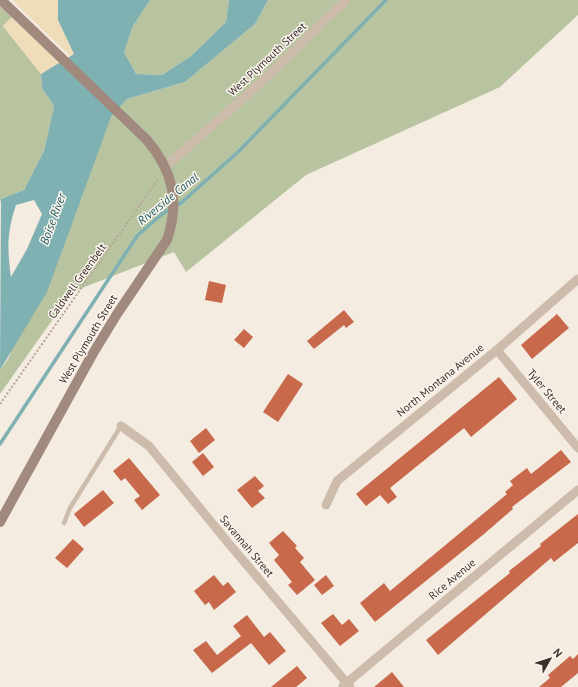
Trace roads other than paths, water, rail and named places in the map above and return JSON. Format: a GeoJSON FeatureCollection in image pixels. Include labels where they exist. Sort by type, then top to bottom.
{"type":"FeatureCollection","features":[{"type":"Feature","properties":{"kind":"street","name":"West Plymouth Street"},"geometry":{"type":"LineString","coordinates":[[0,0],[147,140],[166,166],[172,184],[174,201],[166,240],[92,354],[0,522]]}},
{"type":"Feature","properties":{"kind":"street","name":"West Plymouth Street"},"geometry":{"type":"LineString","coordinates":[[166,166],[265,79],[346,0]]}},
{"type":"Feature","properties":{"kind":"street","name":"North Montana Avenue"},"geometry":{"type":"LineString","coordinates":[[326,505],[337,481],[496,350],[578,279]]}},
{"type":"Feature","properties":{"kind":"street","name":"Tyler Street"},"geometry":{"type":"LineString","coordinates":[[496,350],[578,448]]}},
{"type":"Feature","properties":{"kind":"street","name":"Savannah Street"},"geometry":{"type":"LineString","coordinates":[[121,426],[150,446],[346,686]]}},
{"type":"Feature","properties":{"kind":"street","name":"Rice Avenue"},"geometry":{"type":"LineString","coordinates":[[346,686],[578,490]]}},
{"type":"Feature","properties":{"kind":"lane"},"geometry":{"type":"LineString","coordinates":[[64,523],[70,508],[121,426]]}},
{"type":"Feature","properties":{"kind":"water","name":"Boise River"},"geometry":{"type":"Polygon","coordinates":[[[58,0],[150,0],[133,26],[124,52],[136,74],[162,75],[191,56],[226,22],[229,0],[268,0],[255,24],[185,82],[127,99],[111,117],[47,292],[0,370],[1,199],[24,190],[44,151],[54,106],[42,88],[41,74],[74,54],[58,20],[58,0]],[[34,200],[16,205],[9,232],[11,277],[27,249],[42,214],[34,200]]]}},
{"type":"Feature","properties":{"kind":"waterway","name":"Riverside Canal"},"geometry":{"type":"LineString","coordinates":[[0,444],[137,236],[162,214],[182,202],[238,152],[386,0]]}}]}
